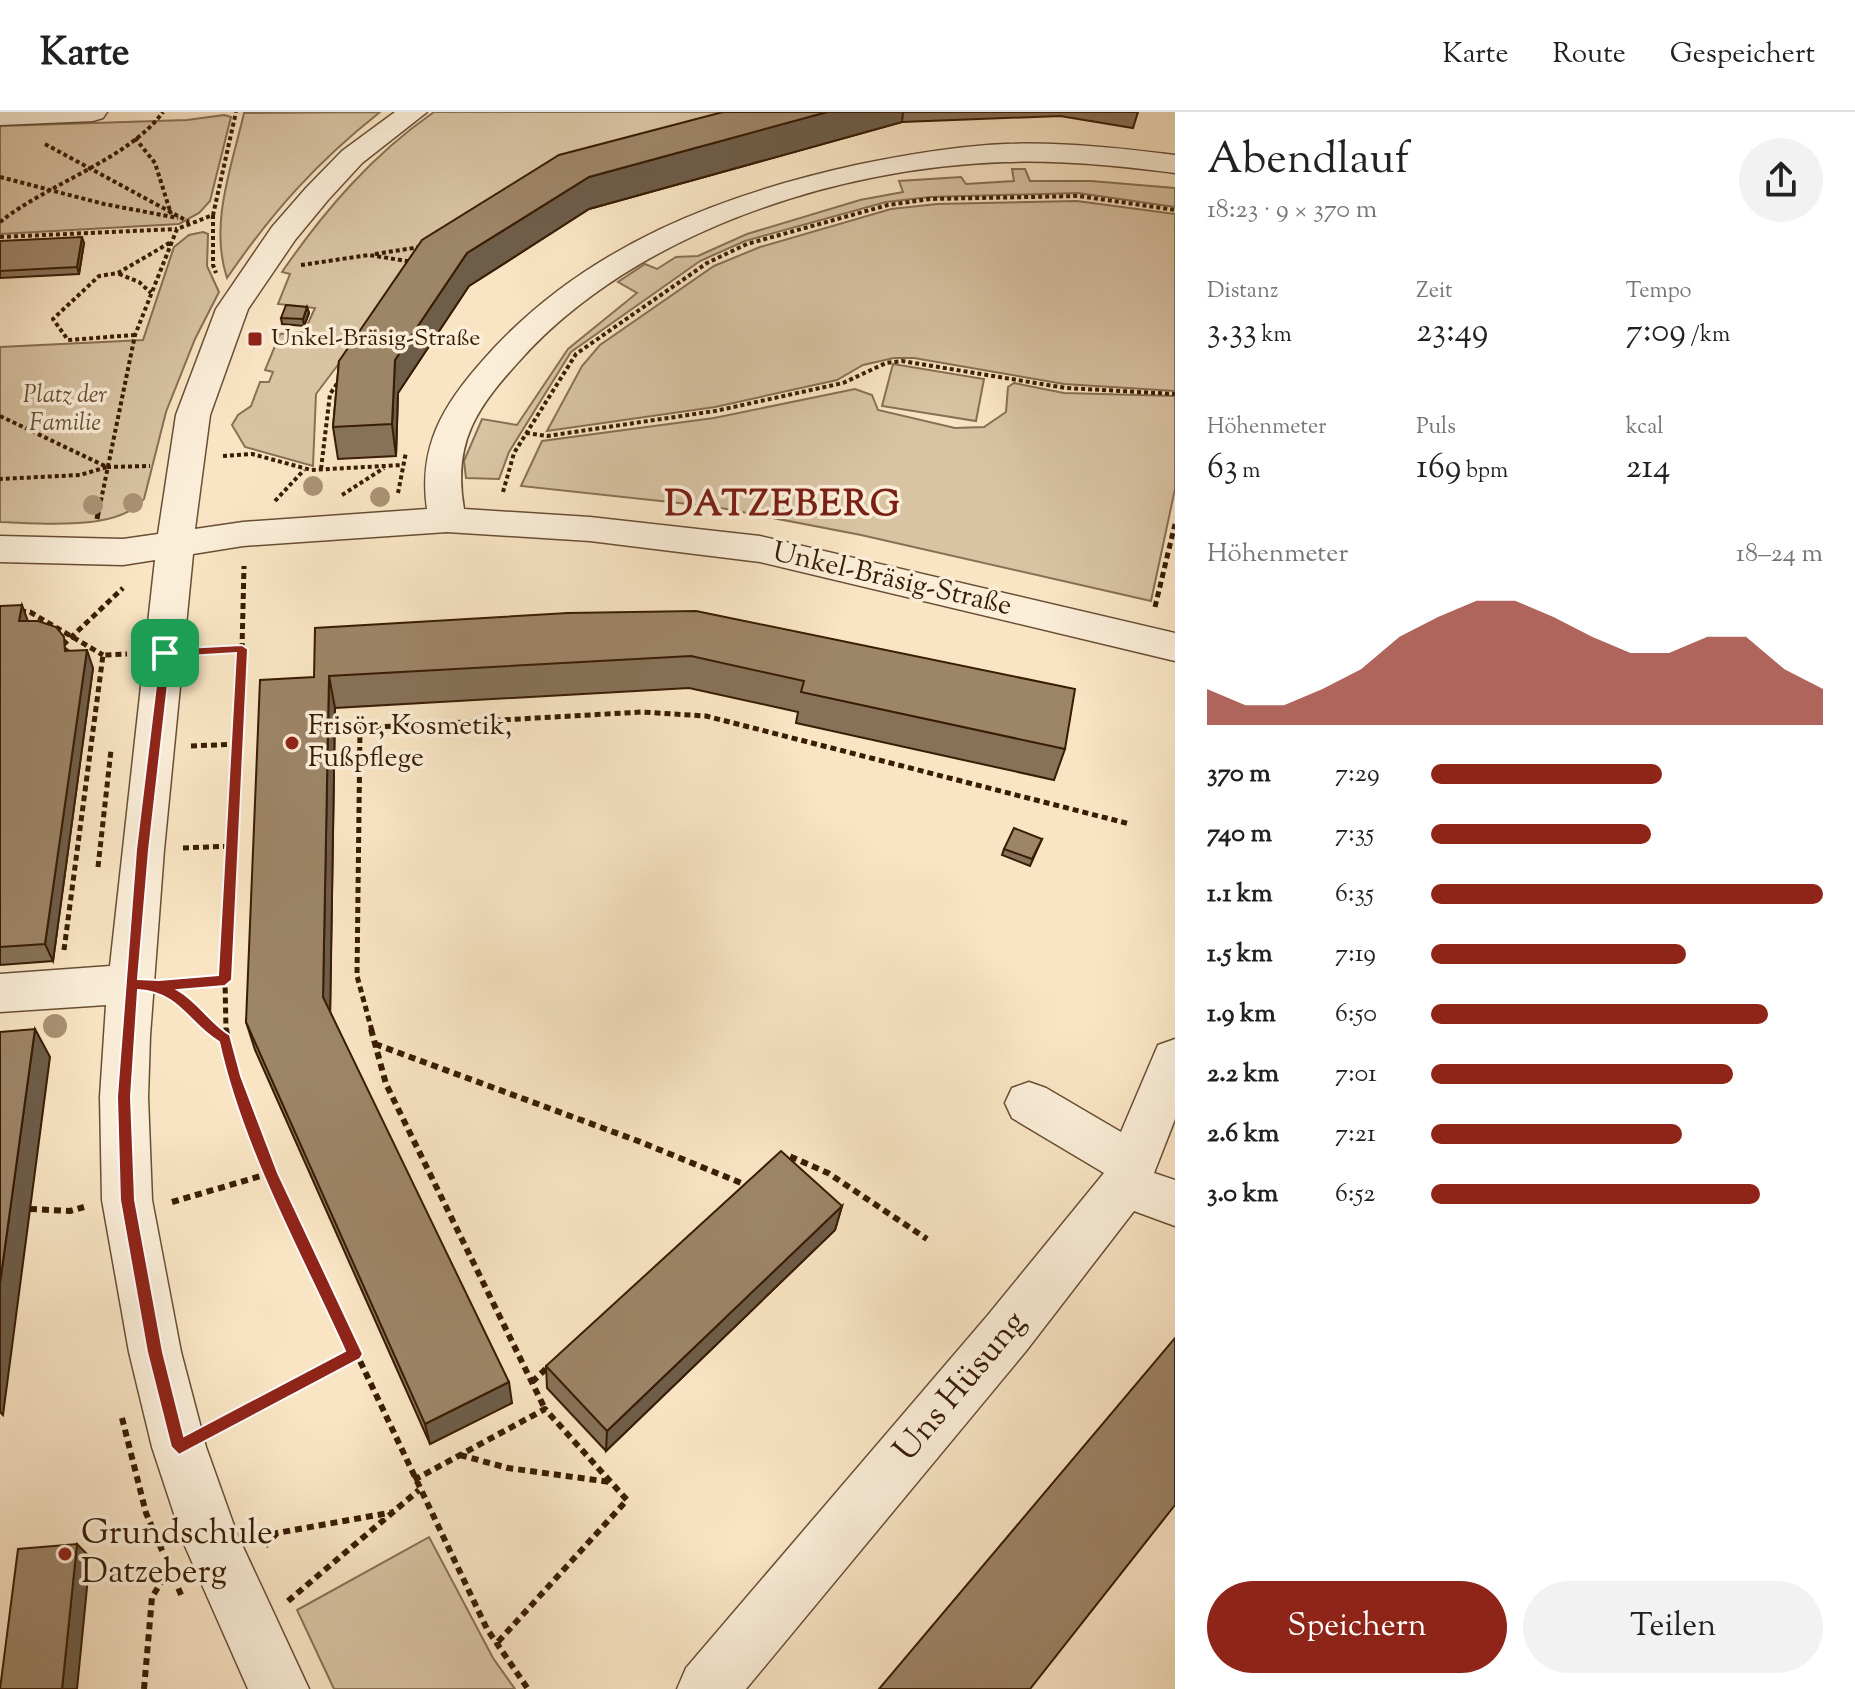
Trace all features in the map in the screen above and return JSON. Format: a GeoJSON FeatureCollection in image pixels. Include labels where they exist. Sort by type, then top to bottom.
{"type":"FeatureCollection","features":[{"type":"Feature","properties":{"kind":"street"},"geometry":{"type":"LineString","coordinates":[[7,115],[93,112]]}},
{"type":"Feature","properties":{"kind":"street"},"geometry":{"type":"LineString","coordinates":[[279,1689],[212,1544],[179,1447],[155,1352],[109,1210],[124,1097],[142,850],[148,654],[176,545],[184,464],[193,415],[232,309],[317,194],[352,157],[413,112]]}},
{"type":"Feature","properties":{"kind":"street"},"geometry":{"type":"LineString","coordinates":[[447,520],[441,463],[469,398],[509,348],[555,303],[674,229],[734,208],[847,176],[949,158],[1037,153],[1099,155],[1175,164]]}},
{"type":"Feature","properties":{"kind":"street","name":"Unkel-Bräsig-Straße"},"geometry":{"type":"LineString","coordinates":[[0,549],[123,552],[243,534],[447,520],[590,529],[760,549],[1175,647]]}},
{"type":"Feature","properties":{"kind":"street"},"geometry":{"type":"LineString","coordinates":[[0,993],[131,984]]}},
{"type":"Feature","properties":{"kind":"street","name":"Uns Hüsung"},"geometry":{"type":"LineString","coordinates":[[707,1689],[1007,1333],[1129,1175],[1175,1059]]}},
{"type":"Feature","properties":{"kind":"street"},"geometry":{"type":"LineString","coordinates":[[1029,1103],[1129,1175],[1175,1203]]}},
{"type":"Feature","properties":{"kind":"path"},"geometry":{"type":"LineString","coordinates":[[0,222],[25,200],[135,138],[157,121],[163,112]]}},
{"type":"Feature","properties":{"kind":"path"},"geometry":{"type":"LineString","coordinates":[[218,279],[213,265],[213,215],[236,112]]}},
{"type":"Feature","properties":{"kind":"path"},"geometry":{"type":"LineString","coordinates":[[7,115],[19,132],[189,222]]}},
{"type":"Feature","properties":{"kind":"path"},"geometry":{"type":"LineString","coordinates":[[135,138],[145,147],[161,172],[171,214]]}},
{"type":"Feature","properties":{"kind":"path"},"geometry":{"type":"LineString","coordinates":[[0,177],[165,218],[182,218]]}},
{"type":"Feature","properties":{"kind":"path"},"geometry":{"type":"LineString","coordinates":[[503,492],[514,453],[576,354],[707,263],[747,244],[888,205],[930,199],[1079,196],[1175,210]]}},
{"type":"Feature","properties":{"kind":"path"},"geometry":{"type":"LineString","coordinates":[[0,237],[177,229],[213,215]]}},
{"type":"Feature","properties":{"kind":"path"},"geometry":{"type":"LineString","coordinates":[[96,525],[135,335],[177,229]]}},
{"type":"Feature","properties":{"kind":"path"},"geometry":{"type":"LineString","coordinates":[[135,335],[68,340],[53,319],[99,276],[118,273],[172,241]]}},
{"type":"Feature","properties":{"kind":"path"},"geometry":{"type":"LineString","coordinates":[[264,262],[292,266],[424,247]]}},
{"type":"Feature","properties":{"kind":"path"},"geometry":{"type":"LineString","coordinates":[[366,255],[420,264],[414,268]]}},
{"type":"Feature","properties":{"kind":"path"},"geometry":{"type":"LineString","coordinates":[[118,273],[139,282],[151,293]]}},
{"type":"Feature","properties":{"kind":"path"},"geometry":{"type":"LineString","coordinates":[[526,433],[547,436],[715,411],[843,383],[886,363],[902,361],[1066,388],[1175,394]]}},
{"type":"Feature","properties":{"kind":"path"},"geometry":{"type":"LineString","coordinates":[[321,469],[330,394],[347,369]]}},
{"type":"Feature","properties":{"kind":"path"},"geometry":{"type":"LineString","coordinates":[[0,416],[107,467]]}},
{"type":"Feature","properties":{"kind":"path"},"geometry":{"type":"LineString","coordinates":[[0,479],[80,475],[107,467],[206,463],[235,451],[304,470],[402,465]]}},
{"type":"Feature","properties":{"kind":"path"},"geometry":{"type":"LineString","coordinates":[[334,500],[387,466]]}},
{"type":"Feature","properties":{"kind":"path"},"geometry":{"type":"LineString","coordinates":[[268,509],[304,470]]}},
{"type":"Feature","properties":{"kind":"path"},"geometry":{"type":"LineString","coordinates":[[63,646],[123,588]]}},
{"type":"Feature","properties":{"kind":"path"},"geometry":{"type":"LineString","coordinates":[[15,611],[30,612],[103,655],[242,649],[225,980],[226,1039],[234,1076],[271,1173],[414,1480],[497,1643],[528,1689]]}},
{"type":"Feature","properties":{"kind":"path"},"geometry":{"type":"LineString","coordinates":[[63,956],[103,655]]}},
{"type":"Feature","properties":{"kind":"path"},"geometry":{"type":"LineString","coordinates":[[497,1643],[627,1500],[545,1409],[386,1084],[357,976],[360,728],[642,712],[706,716],[1130,824]]}},
{"type":"Feature","properties":{"kind":"path"},"geometry":{"type":"LineString","coordinates":[[225,980],[159,986],[182,999],[213,1032],[226,1039]]}},
{"type":"Feature","properties":{"kind":"path"},"geometry":{"type":"LineString","coordinates":[[375,1044],[638,1141],[752,1187]]}},
{"type":"Feature","properties":{"kind":"path"},"geometry":{"type":"LineString","coordinates":[[776,1166],[787,1155],[828,1173],[927,1239]]}},
{"type":"Feature","properties":{"kind":"path"},"geometry":{"type":"LineString","coordinates":[[30,1209],[109,1210],[271,1173]]}},
{"type":"Feature","properties":{"kind":"path"},"geometry":{"type":"LineString","coordinates":[[741,1197],[764,1177]]}},
{"type":"Feature","properties":{"kind":"path"},"geometry":{"type":"LineString","coordinates":[[179,1447],[355,1354]]}},
{"type":"Feature","properties":{"kind":"path"},"geometry":{"type":"LineString","coordinates":[[532,1382],[555,1361]]}},
{"type":"Feature","properties":{"kind":"path"},"geometry":{"type":"LineString","coordinates":[[414,1480],[545,1409]]}},
{"type":"Feature","properties":{"kind":"path"},"geometry":{"type":"LineString","coordinates":[[460,1455],[508,1468],[611,1482]]}},
{"type":"Feature","properties":{"kind":"path"},"geometry":{"type":"LineString","coordinates":[[282,1607],[419,1490]]}},
{"type":"Feature","properties":{"kind":"path"},"geometry":{"type":"LineString","coordinates":[[262,1558],[265,1543],[277,1533],[394,1512]]}},
{"type":"Feature","properties":{"kind":"path"},"geometry":{"type":"LineString","coordinates":[[144,1689],[152,1597],[169,1570]]}},
{"type":"Feature","properties":{"kind":"green space"},"geometry":{"type":"Polygon","coordinates":[[[380,112],[297,189],[227,278],[222,258],[221,216],[244,113],[380,112]]]}},
{"type":"Feature","properties":{"kind":"green space"},"geometry":{"type":"Polygon","coordinates":[[[434,112],[807,112],[411,268],[316,394],[313,466],[245,447],[232,425],[238,415],[251,406],[260,382],[269,382],[273,372],[265,370],[280,334],[304,332],[315,308],[278,304],[290,274],[282,272],[350,185],[390,147],[434,112]]]}},
{"type":"Feature","properties":{"kind":"green space"},"geometry":{"type":"Polygon","coordinates":[[[224,115],[231,117],[210,201],[199,213],[179,224],[0,234],[0,126],[187,120],[224,115]]]}},
{"type":"Feature","properties":{"kind":"green space"},"geometry":{"type":"Polygon","coordinates":[[[1012,169],[1025,169],[1030,181],[1091,181],[1175,188],[1175,207],[1078,193],[930,197],[886,202],[745,241],[700,261],[571,352],[509,452],[499,479],[466,478],[464,461],[482,419],[517,425],[568,349],[637,293],[618,282],[645,264],[657,269],[676,257],[698,256],[747,234],[860,200],[903,192],[899,181],[961,177],[966,184],[1014,181],[1012,169]]]}},
{"type":"Feature","properties":{"kind":"green space"},"geometry":{"type":"Polygon","coordinates":[[[1077,201],[1175,214],[1175,391],[1064,384],[914,358],[894,358],[863,365],[837,380],[715,407],[547,431],[582,366],[600,345],[714,266],[760,247],[891,209],[937,204],[1077,201]]]}},
{"type":"Feature","properties":{"kind":"green space","name":"Platz der Familie"},"geometry":{"type":"Polygon","coordinates":[[[208,234],[207,266],[219,292],[195,339],[166,412],[144,499],[132,510],[97,521],[56,524],[0,522],[0,347],[143,340],[174,247],[189,235],[208,234]]]}},
{"type":"Feature","properties":{"kind":"green space"},"geometry":{"type":"Polygon","coordinates":[[[893,364],[984,379],[976,421],[882,406],[893,364]]]}},
{"type":"Feature","properties":{"kind":"green space"},"geometry":{"type":"Polygon","coordinates":[[[1014,383],[1064,393],[1175,396],[1175,489],[1151,601],[861,535],[716,507],[521,486],[542,441],[714,418],[855,389],[872,395],[878,410],[955,428],[984,427],[1006,412],[1008,387],[1014,383]]]}},
{"type":"Feature","properties":{"kind":"green space"},"geometry":{"type":"Polygon","coordinates":[[[429,1537],[493,1658],[515,1689],[334,1689],[297,1610],[429,1537]]]}},
{"type":"Feature","properties":{"kind":"building"},"geometry":{"type":"Polygon","coordinates":[[[723,112],[827,112],[589,177],[467,253],[395,360],[392,424],[333,427],[339,361],[422,240],[559,155],[723,112]]]}},
{"type":"Feature","properties":{"kind":"building"},"geometry":{"type":"Polygon","coordinates":[[[82,237],[77,267],[0,271],[0,241],[82,237]]]}},
{"type":"Feature","properties":{"kind":"building"},"geometry":{"type":"Polygon","coordinates":[[[286,305],[307,307],[303,319],[281,318],[286,305]]]}},
{"type":"Feature","properties":{"kind":"building"},"geometry":{"type":"Polygon","coordinates":[[[22,605],[19,621],[38,621],[56,627],[64,637],[65,651],[87,650],[45,944],[0,947],[0,606],[22,605]]]}},
{"type":"Feature","properties":{"kind":"building"},"geometry":{"type":"Polygon","coordinates":[[[696,611],[1075,689],[1065,749],[801,692],[804,681],[691,656],[329,676],[323,997],[509,1382],[425,1424],[246,1022],[260,680],[314,677],[315,628],[568,613],[696,611]]]}},
{"type":"Feature","properties":{"kind":"building"},"geometry":{"type":"Polygon","coordinates":[[[1014,828],[1042,839],[1032,859],[1004,849],[1014,828]]]}},
{"type":"Feature","properties":{"kind":"building"},"geometry":{"type":"Polygon","coordinates":[[[35,1029],[0,1283],[0,1032],[35,1029]]]}},
{"type":"Feature","properties":{"kind":"building"},"geometry":{"type":"Polygon","coordinates":[[[781,1151],[842,1206],[607,1431],[546,1366],[781,1151]]]}},
{"type":"Feature","properties":{"kind":"building"},"geometry":{"type":"Polygon","coordinates":[[[1175,1338],[1175,1505],[1030,1689],[879,1689],[1175,1338]]]}},
{"type":"Feature","properties":{"kind":"building"},"geometry":{"type":"Polygon","coordinates":[[[77,1544],[62,1689],[0,1689],[18,1549],[77,1544]]]}},
{"type":"Feature","properties":{"kind":"place","name":"Unkel-Bräsig-Straße"},"geometry":{"type":"Point","coordinates":[255,339]}},
{"type":"Feature","properties":{"kind":"place","name":"Frisör, Kosmetik, Fußpflege"},"geometry":{"type":"Point","coordinates":[292,743]}},
{"type":"Feature","properties":{"kind":"place","name":"Grundschule Datzeberg"},"geometry":{"type":"Point","coordinates":[65,1554]}},
{"type":"Feature","properties":{"kind":"district","name":"DATZEBERG"},"geometry":{"type":"Point","coordinates":[783,506]}},
{"type":"Feature","properties":{"kind":"route"},"geometry":{"type":"LineString","coordinates":[[165,653],[142,850],[131,984],[159,986],[182,999],[213,1032],[226,1039],[234,1076],[271,1173],[355,1354],[179,1447],[155,1352],[127,1200],[124,1097],[131,984],[159,986],[225,980],[242,649],[165,653]]}}]}
